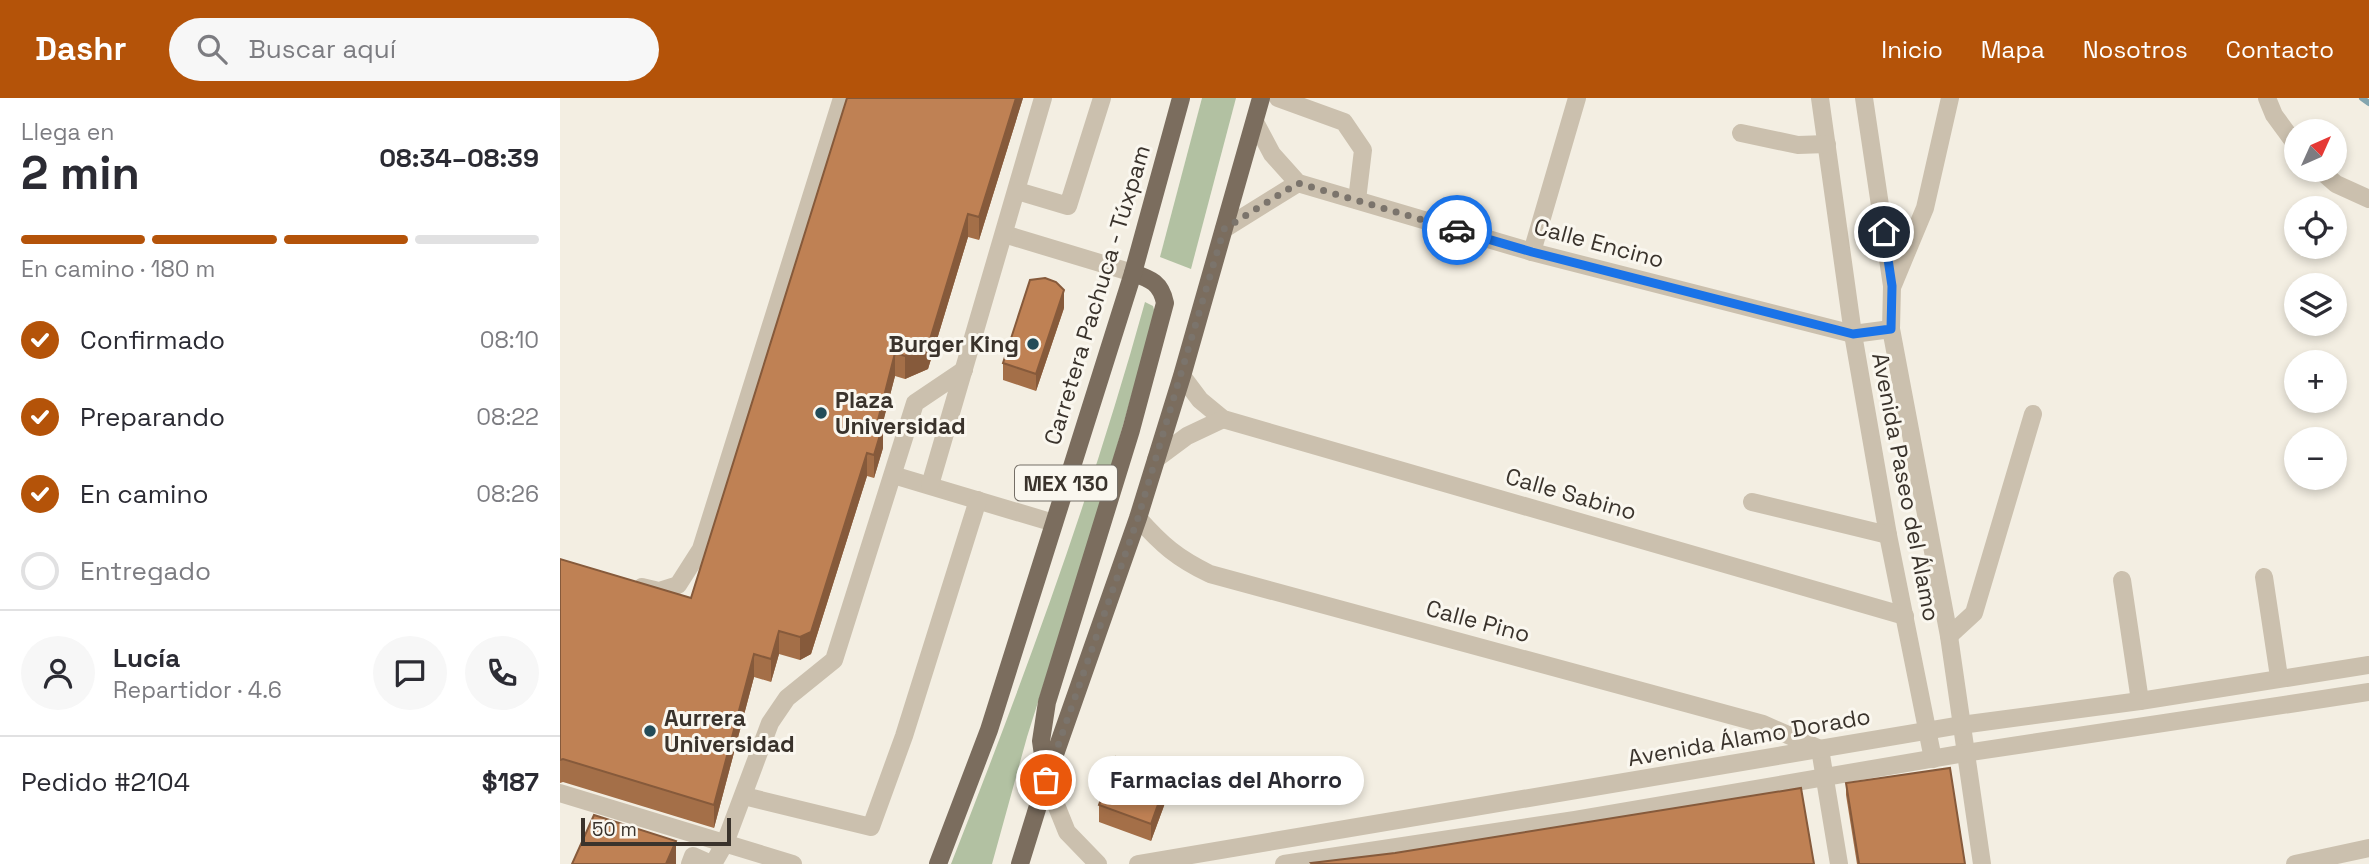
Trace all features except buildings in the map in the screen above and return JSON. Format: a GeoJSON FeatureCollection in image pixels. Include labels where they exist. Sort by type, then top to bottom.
{"type":"FeatureCollection","features":[{"type":"Feature","properties":{"kind":"main road","name":"Carretera Pachuca - Túxpam"},"geometry":{"type":"LineString","coordinates":[[938,864],[989,730],[1133,273],[1181,98]]}},
{"type":"Feature","properties":{"kind":"main road","name":"MEX 130"},"geometry":{"type":"LineString","coordinates":[[1020,864],[1046,780],[1138,518],[1182,376],[1261,98]]}},
{"type":"Feature","properties":{"kind":"main road"},"geometry":{"type":"LineString","coordinates":[[1046,780],[1041,741],[1047,702],[1130,430],[1165,303],[1162,289],[1151,279],[1133,273]]}},
{"type":"Feature","properties":{"kind":"street"},"geometry":{"type":"LineString","coordinates":[[620,582],[659,591],[678,585],[701,548],[842,98]]}},
{"type":"Feature","properties":{"kind":"street"},"geometry":{"type":"LineString","coordinates":[[930,485],[1043,98]]}},
{"type":"Feature","properties":{"kind":"street"},"geometry":{"type":"LineString","coordinates":[[1017,191],[1068,206],[1102,98]]}},
{"type":"Feature","properties":{"kind":"street"},"geometry":{"type":"LineString","coordinates":[[1278,98],[1344,122],[1363,150],[1357,200]]}},
{"type":"Feature","properties":{"kind":"street"},"geometry":{"type":"LineString","coordinates":[[1532,252],[1577,98]]}},
{"type":"Feature","properties":{"kind":"street","name":"Avenida Paseo del Álamo"},"geometry":{"type":"LineString","coordinates":[[1820,98],[1853,334],[1888,535],[1933,759]]}},
{"type":"Feature","properties":{"kind":"street","name":"Avenida Paseo del Álamo"},"geometry":{"type":"LineString","coordinates":[[1864,98],[1892,286],[1891,329],[1949,636],[1982,864]]}},
{"type":"Feature","properties":{"kind":"street"},"geometry":{"type":"LineString","coordinates":[[1892,286],[1925,208],[1950,98]]}},
{"type":"Feature","properties":{"kind":"street"},"geometry":{"type":"LineString","coordinates":[[2267,98],[2274,115],[2284,129]]}},
{"type":"Feature","properties":{"kind":"street"},"geometry":{"type":"LineString","coordinates":[[1224,229],[1298,183],[1272,154],[1255,122]]}},
{"type":"Feature","properties":{"kind":"street"},"geometry":{"type":"LineString","coordinates":[[1741,133],[1798,145],[1827,144]]}},
{"type":"Feature","properties":{"kind":"street"},"geometry":{"type":"LineString","coordinates":[[2334,182],[2369,199]]}},
{"type":"Feature","properties":{"kind":"street","name":"Calle Encino"},"geometry":{"type":"LineString","coordinates":[[1298,183],[1532,252],[1853,334],[1891,329]]}},
{"type":"Feature","properties":{"kind":"street"},"geometry":{"type":"LineString","coordinates":[[1004,234],[1133,273]]}},
{"type":"Feature","properties":{"kind":"street"},"geometry":{"type":"LineString","coordinates":[[690,864],[693,856],[712,864],[725,843],[770,723],[788,698],[834,660],[915,403],[964,370]]}},
{"type":"Feature","properties":{"kind":"street","name":"Calle Sabino"},"geometry":{"type":"LineString","coordinates":[[1182,376],[1200,400],[1223,419],[1905,616]]}},
{"type":"Feature","properties":{"kind":"street"},"geometry":{"type":"LineString","coordinates":[[1949,636],[1974,613],[2034,414]]}},
{"type":"Feature","properties":{"kind":"street"},"geometry":{"type":"LineString","coordinates":[[1156,459],[1187,436],[1223,419]]}},
{"type":"Feature","properties":{"kind":"street"},"geometry":{"type":"LineString","coordinates":[[893,475],[1054,523]]}},
{"type":"Feature","properties":{"kind":"street"},"geometry":{"type":"LineString","coordinates":[[744,796],[871,827],[911,714],[978,500]]}},
{"type":"Feature","properties":{"kind":"street"},"geometry":{"type":"LineString","coordinates":[[1752,502],[1888,535]]}},
{"type":"Feature","properties":{"kind":"street","name":"Calle Pino"},"geometry":{"type":"LineString","coordinates":[[1138,518],[1182,561],[1210,573],[1763,724],[1820,749]]}},
{"type":"Feature","properties":{"kind":"street"},"geometry":{"type":"LineString","coordinates":[[2264,577],[2279,677]]}},
{"type":"Feature","properties":{"kind":"street"},"geometry":{"type":"LineString","coordinates":[[2122,580],[2140,701]]}},
{"type":"Feature","properties":{"kind":"street","name":"Avenida Álamo Dorado"},"geometry":{"type":"LineString","coordinates":[[1138,864],[1927,732],[1961,724],[2140,701],[2279,677],[2369,665]]}},
{"type":"Feature","properties":{"kind":"street"},"geometry":{"type":"LineString","coordinates":[[1284,864],[1575,820],[1965,753],[2369,692]]}},
{"type":"Feature","properties":{"kind":"street"},"geometry":{"type":"LineString","coordinates":[[1820,749],[1839,864]]}},
{"type":"Feature","properties":{"kind":"street"},"geometry":{"type":"LineString","coordinates":[[1046,780],[1067,832],[1098,864]]}},
{"type":"Feature","properties":{"kind":"street"},"geometry":{"type":"LineString","coordinates":[[1569,792],[1575,820]]}},
{"type":"Feature","properties":{"kind":"street"},"geometry":{"type":"LineString","coordinates":[[560,793],[793,864]]}},
{"type":"Feature","properties":{"kind":"street"},"geometry":{"type":"LineString","coordinates":[[1277,841],[1290,864]]}},
{"type":"Feature","properties":{"kind":"street"},"geometry":{"type":"LineString","coordinates":[[2297,864],[2369,848]]}},
{"type":"Feature","properties":{"kind":"green space"},"geometry":{"type":"Polygon","coordinates":[[[1202,98],[1236,98],[1191,269],[1160,257],[1202,98]]]}},
{"type":"Feature","properties":{"kind":"green space"},"geometry":{"type":"Polygon","coordinates":[[[1145,302],[1153,306],[1155,313],[1102,499],[1027,737],[992,864],[951,864],[1056,586],[1103,445],[1145,302]]]}},
{"type":"Feature","properties":{"kind":"waterway"},"geometry":{"type":"LineString","coordinates":[[2362,98],[2369,103]]}},
{"type":"Feature","properties":{"kind":"way so far"},"geometry":{"type":"LineString","coordinates":[[1046,780],[1138,518],[1224,229],[1298,183],[1457,230]]}},
{"type":"Feature","properties":{"kind":"place","name":"Burger King"},"geometry":{"type":"Point","coordinates":[1033,344]}},
{"type":"Feature","properties":{"kind":"place","name":"Plaza Universidad"},"geometry":{"type":"Point","coordinates":[821,413]}},
{"type":"Feature","properties":{"kind":"place","name":"Aurrera Universidad"},"geometry":{"type":"Point","coordinates":[650,731]}},
{"type":"Feature","properties":{"kind":"place","name":"Farmacias del Ahorro"},"geometry":{"type":"Point","coordinates":[1046,780]}},
{"type":"Feature","properties":{"kind":"route"},"geometry":{"type":"LineString","coordinates":[[1457,230],[1532,252],[1853,334],[1891,329],[1892,286],[1884,232]]}}]}
